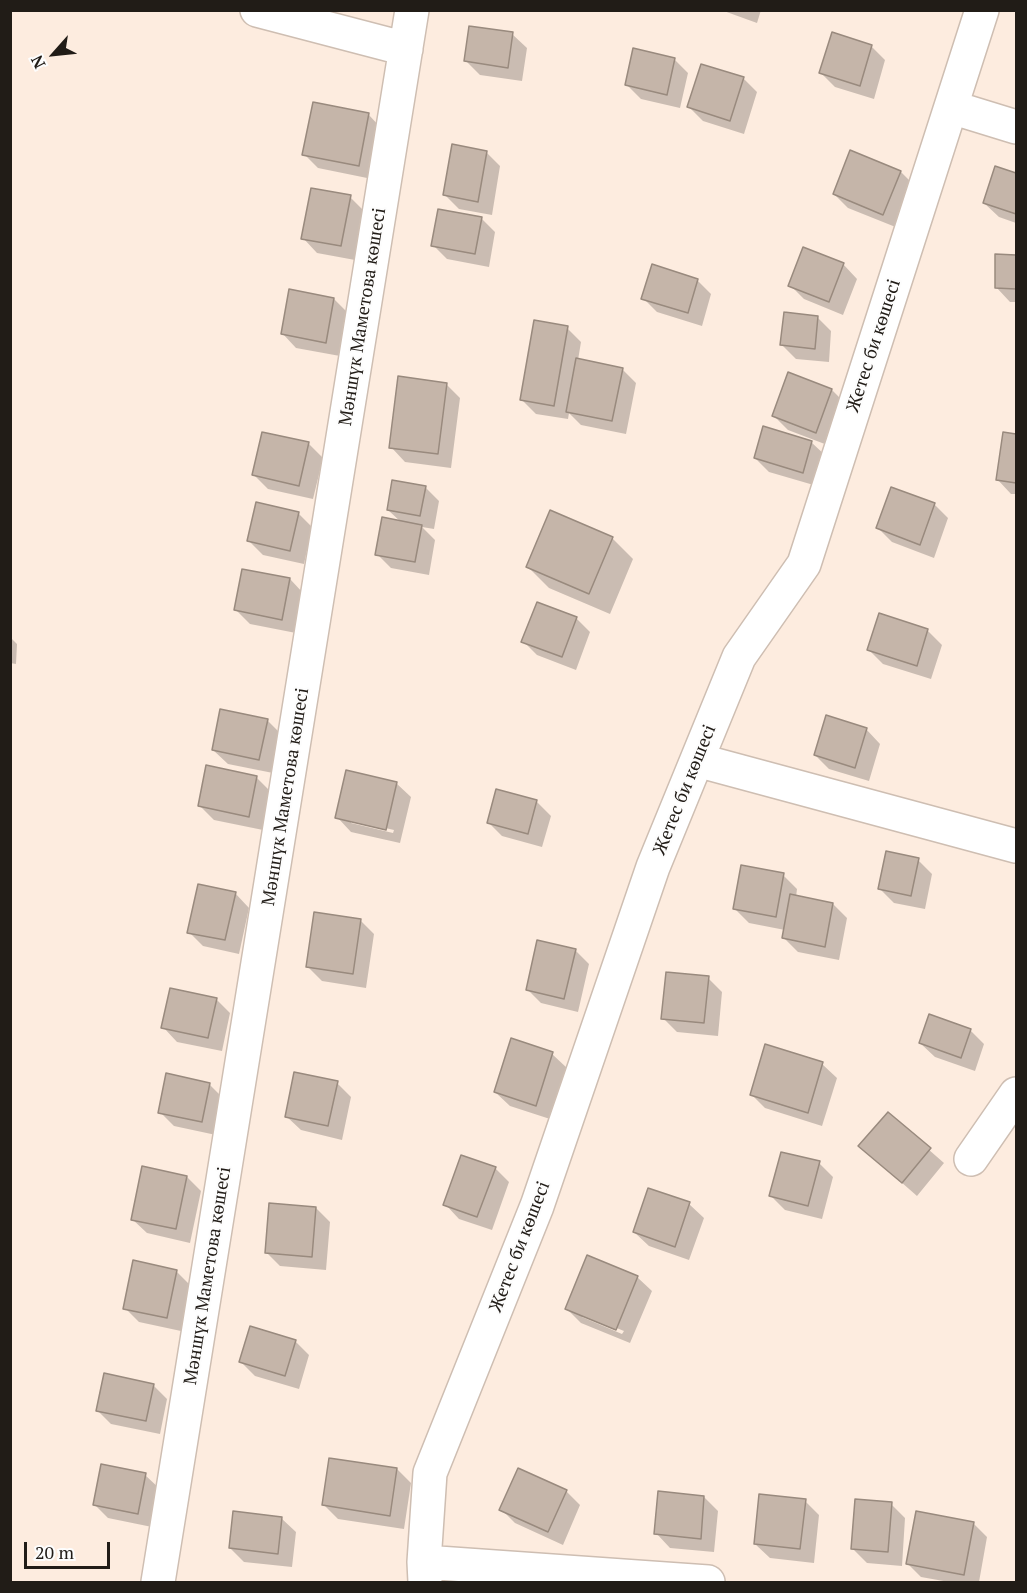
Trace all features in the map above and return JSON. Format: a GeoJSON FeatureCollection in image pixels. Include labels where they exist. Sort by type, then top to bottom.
{"type":"FeatureCollection","features":[{"type":"Feature","properties":{"kind":"street"},"geometry":{"type":"LineString","coordinates":[[257,10],[406,49]]}},
{"type":"Feature","properties":{"kind":"street","name":"Мәншүк Маметова көшесі"},"geometry":{"type":"LineString","coordinates":[[158,1582],[412,10]]}},
{"type":"Feature","properties":{"kind":"street","name":"Жетес би көшесі"},"geometry":{"type":"LineString","coordinates":[[425,1572],[430,1473],[537,1206],[653,867],[739,657],[804,564],[982,10]]}},
{"type":"Feature","properties":{"kind":"street"},"geometry":{"type":"LineString","coordinates":[[951,107],[1017,127]]}},
{"type":"Feature","properties":{"kind":"street"},"geometry":{"type":"LineString","coordinates":[[697,760],[1017,846]]}},
{"type":"Feature","properties":{"kind":"street"},"geometry":{"type":"LineString","coordinates":[[971,1159],[1017,1094]]}},
{"type":"Feature","properties":{"kind":"street"},"geometry":{"type":"LineString","coordinates":[[425,1572],[708,1582]]}},
{"type":"Feature","properties":{"kind":"building"},"geometry":{"type":"Polygon","coordinates":[[[469,26],[513,32],[508,68],[464,61],[469,26]]]}},
{"type":"Feature","properties":{"kind":"building"},"geometry":{"type":"Polygon","coordinates":[[[832,32],[872,45],[860,86],[819,73],[832,32]]]}},
{"type":"Feature","properties":{"kind":"building"},"geometry":{"type":"Polygon","coordinates":[[[633,48],[675,58],[667,95],[625,85],[633,48]]]}},
{"type":"Feature","properties":{"kind":"building"},"geometry":{"type":"Polygon","coordinates":[[[701,64],[744,77],[730,121],[687,107],[701,64]]]}},
{"type":"Feature","properties":{"kind":"building"},"geometry":{"type":"Polygon","coordinates":[[[313,102],[369,113],[359,166],[302,155],[313,102]]]}},
{"type":"Feature","properties":{"kind":"building"},"geometry":{"type":"Polygon","coordinates":[[[452,144],[487,151],[478,202],[443,195],[452,144]]]}},
{"type":"Feature","properties":{"kind":"building"},"geometry":{"type":"Polygon","coordinates":[[[850,150],[901,171],[883,215],[833,194],[850,150]]]}},
{"type":"Feature","properties":{"kind":"building"},"geometry":{"type":"Polygon","coordinates":[[[995,166],[1016,173],[1016,214],[983,203],[995,166]]]}},
{"type":"Feature","properties":{"kind":"building"},"geometry":{"type":"Polygon","coordinates":[[[311,188],[351,195],[341,246],[301,239],[311,188]]]}},
{"type":"Feature","properties":{"kind":"building"},"geometry":{"type":"Polygon","coordinates":[[[438,209],[482,217],[475,254],[431,246],[438,209]]]}},
{"type":"Feature","properties":{"kind":"building"},"geometry":{"type":"Polygon","coordinates":[[[803,247],[844,263],[829,302],[788,286],[803,247]]]}},
{"type":"Feature","properties":{"kind":"building"},"geometry":{"type":"Polygon","coordinates":[[[995,254],[1016,255],[1016,289],[995,288],[995,254]]]}},
{"type":"Feature","properties":{"kind":"building"},"geometry":{"type":"Polygon","coordinates":[[[652,264],[698,279],[688,313],[641,299],[652,264]]]}},
{"type":"Feature","properties":{"kind":"building"},"geometry":{"type":"Polygon","coordinates":[[[289,289],[334,298],[326,343],[281,334],[289,289]]]}},
{"type":"Feature","properties":{"kind":"building"},"geometry":{"type":"Polygon","coordinates":[[[784,312],[818,316],[815,349],[780,345],[784,312]]]}},
{"type":"Feature","properties":{"kind":"building"},"geometry":{"type":"Polygon","coordinates":[[[534,320],[568,326],[554,406],[520,400],[534,320]]]}},
{"type":"Feature","properties":{"kind":"building"},"geometry":{"type":"Polygon","coordinates":[[[576,358],[623,368],[612,421],[566,412],[576,358]]]}},
{"type":"Feature","properties":{"kind":"building"},"geometry":{"type":"Polygon","coordinates":[[[788,372],[832,389],[816,433],[772,416],[788,372]]]}},
{"type":"Feature","properties":{"kind":"building"},"geometry":{"type":"Polygon","coordinates":[[[398,376],[447,383],[438,454],[389,448],[398,376]]]}},
{"type":"Feature","properties":{"kind":"building"},"geometry":{"type":"Polygon","coordinates":[[[763,426],[812,441],[803,473],[754,458],[763,426]]]}},
{"type":"Feature","properties":{"kind":"building"},"geometry":{"type":"Polygon","coordinates":[[[262,432],[309,442],[299,486],[252,475],[262,432]]]}},
{"type":"Feature","properties":{"kind":"building"},"geometry":{"type":"Polygon","coordinates":[[[1003,432],[1016,434],[1016,483],[996,480],[1003,432]]]}},
{"type":"Feature","properties":{"kind":"building"},"geometry":{"type":"Polygon","coordinates":[[[392,480],[426,486],[420,516],[387,510],[392,480]]]}},
{"type":"Feature","properties":{"kind":"building"},"geometry":{"type":"Polygon","coordinates":[[[891,487],[935,503],[920,545],[876,528],[891,487]]]}},
{"type":"Feature","properties":{"kind":"building"},"geometry":{"type":"Polygon","coordinates":[[[256,502],[299,512],[290,551],[247,541],[256,502]]]}},
{"type":"Feature","properties":{"kind":"building"},"geometry":{"type":"Polygon","coordinates":[[[550,510],[613,537],[589,594],[526,567],[550,510]]]}},
{"type":"Feature","properties":{"kind":"building"},"geometry":{"type":"Polygon","coordinates":[[[382,517],[422,525],[415,562],[375,555],[382,517]]]}},
{"type":"Feature","properties":{"kind":"building"},"geometry":{"type":"Polygon","coordinates":[[[242,569],[290,578],[282,620],[234,610],[242,569]]]}},
{"type":"Feature","properties":{"kind":"building"},"geometry":{"type":"Polygon","coordinates":[[[537,602],[577,617],[562,657],[521,642],[537,602]]]}},
{"type":"Feature","properties":{"kind":"building"},"geometry":{"type":"Polygon","coordinates":[[[879,613],[928,629],[917,666],[867,650],[879,613]]]}},
{"type":"Feature","properties":{"kind":"building"},"geometry":{"type":"Polygon","coordinates":[[[220,709],[268,719],[259,760],[212,750],[220,709]]]}},
{"type":"Feature","properties":{"kind":"building"},"geometry":{"type":"Polygon","coordinates":[[[826,715],[867,728],[855,768],[814,755],[826,715]]]}},
{"type":"Feature","properties":{"kind":"building"},"geometry":{"type":"Polygon","coordinates":[[[206,765],[257,776],[249,817],[198,806],[206,765]]]}},
{"type":"Feature","properties":{"kind":"building"},"geometry":{"type":"Polygon","coordinates":[[[346,770],[397,782],[386,830],[335,818],[346,770]]]}},
{"type":"Feature","properties":{"kind":"building"},"geometry":{"type":"Polygon","coordinates":[[[496,789],[537,800],[528,834],[487,823],[496,789]]]}},
{"type":"Feature","properties":{"kind":"building"},"geometry":{"type":"Polygon","coordinates":[[[886,851],[919,858],[911,896],[878,889],[886,851]]]}},
{"type":"Feature","properties":{"kind":"building"},"geometry":{"type":"Polygon","coordinates":[[[741,865],[784,873],[776,917],[733,909],[741,865]]]}},
{"type":"Feature","properties":{"kind":"building"},"geometry":{"type":"Polygon","coordinates":[[[198,884],[236,892],[225,940],[187,933],[198,884]]]}},
{"type":"Feature","properties":{"kind":"building"},"geometry":{"type":"Polygon","coordinates":[[[790,894],[833,903],[825,947],[782,938],[790,894]]]}},
{"type":"Feature","properties":{"kind":"building"},"geometry":{"type":"Polygon","coordinates":[[[314,912],[361,919],[353,974],[306,967],[314,912]]]}},
{"type":"Feature","properties":{"kind":"building"},"geometry":{"type":"Polygon","coordinates":[[[537,940],[576,949],[564,999],[526,990],[537,940]]]}},
{"type":"Feature","properties":{"kind":"building"},"geometry":{"type":"Polygon","coordinates":[[[666,972],[709,976],[704,1023],[661,1019],[666,972]]]}},
{"type":"Feature","properties":{"kind":"building"},"geometry":{"type":"Polygon","coordinates":[[[170,988],[217,998],[208,1038],[161,1028],[170,988]]]}},
{"type":"Feature","properties":{"kind":"building"},"geometry":{"type":"Polygon","coordinates":[[[929,1014],[971,1029],[961,1058],[919,1043],[929,1014]]]}},
{"type":"Feature","properties":{"kind":"building"},"geometry":{"type":"Polygon","coordinates":[[[511,1038],[553,1052],[536,1106],[494,1092],[511,1038]]]}},
{"type":"Feature","properties":{"kind":"building"},"geometry":{"type":"Polygon","coordinates":[[[765,1044],[823,1062],[808,1113],[750,1095],[765,1044]]]}},
{"type":"Feature","properties":{"kind":"building"},"geometry":{"type":"Polygon","coordinates":[[[294,1072],[338,1081],[328,1126],[285,1117],[294,1072]]]}},
{"type":"Feature","properties":{"kind":"building"},"geometry":{"type":"Polygon","coordinates":[[[166,1073],[210,1083],[202,1122],[158,1113],[166,1073]]]}},
{"type":"Feature","properties":{"kind":"building"},"geometry":{"type":"Polygon","coordinates":[[[888,1112],[931,1148],[902,1183],[858,1146],[888,1112]]]}},
{"type":"Feature","properties":{"kind":"building"},"geometry":{"type":"Polygon","coordinates":[[[781,1152],[820,1161],[808,1206],[769,1196],[781,1152]]]}},
{"type":"Feature","properties":{"kind":"building"},"geometry":{"type":"Polygon","coordinates":[[[461,1155],[496,1167],[477,1217],[443,1205],[461,1155]]]}},
{"type":"Feature","properties":{"kind":"building"},"geometry":{"type":"Polygon","coordinates":[[[142,1166],[187,1176],[176,1229],[131,1220],[142,1166]]]}},
{"type":"Feature","properties":{"kind":"building"},"geometry":{"type":"Polygon","coordinates":[[[648,1188],[690,1202],[675,1247],[633,1232],[648,1188]]]}},
{"type":"Feature","properties":{"kind":"building"},"geometry":{"type":"Polygon","coordinates":[[[269,1203],[316,1207],[312,1257],[265,1253],[269,1203]]]}},
{"type":"Feature","properties":{"kind":"building"},"geometry":{"type":"Polygon","coordinates":[[[587,1255],[638,1276],[616,1330],[565,1309],[587,1255]]]}},
{"type":"Feature","properties":{"kind":"building"},"geometry":{"type":"Polygon","coordinates":[[[133,1260],[177,1270],[167,1318],[123,1309],[133,1260]]]}},
{"type":"Feature","properties":{"kind":"building"},"geometry":{"type":"Polygon","coordinates":[[[250,1326],[296,1340],[285,1376],[239,1362],[250,1326]]]}},
{"type":"Feature","properties":{"kind":"building"},"geometry":{"type":"Polygon","coordinates":[[[104,1373],[154,1384],[146,1421],[96,1411],[104,1373]]]}},
{"type":"Feature","properties":{"kind":"building"},"geometry":{"type":"Polygon","coordinates":[[[329,1458],[397,1468],[390,1516],[322,1505],[329,1458]]]}},
{"type":"Feature","properties":{"kind":"building"},"geometry":{"type":"Polygon","coordinates":[[[101,1464],[146,1473],[138,1514],[93,1505],[101,1464]]]}},
{"type":"Feature","properties":{"kind":"building"},"geometry":{"type":"Polygon","coordinates":[[[518,1468],[567,1490],[548,1532],[499,1510],[518,1468]]]}},
{"type":"Feature","properties":{"kind":"building"},"geometry":{"type":"Polygon","coordinates":[[[658,1491],[704,1496],[701,1539],[654,1534],[658,1491]]]}},
{"type":"Feature","properties":{"kind":"building"},"geometry":{"type":"Polygon","coordinates":[[[759,1494],[806,1499],[800,1549],[754,1544],[759,1494]]]}},
{"type":"Feature","properties":{"kind":"building"},"geometry":{"type":"Polygon","coordinates":[[[855,1499],[892,1502],[888,1552],[851,1549],[855,1499]]]}},
{"type":"Feature","properties":{"kind":"building"},"geometry":{"type":"Polygon","coordinates":[[[233,1511],[282,1517],[278,1554],[229,1548],[233,1511]]]}},
{"type":"Feature","properties":{"kind":"building"},"geometry":{"type":"Polygon","coordinates":[[[916,1511],[974,1522],[964,1575],[906,1564],[916,1511]]]}}]}
